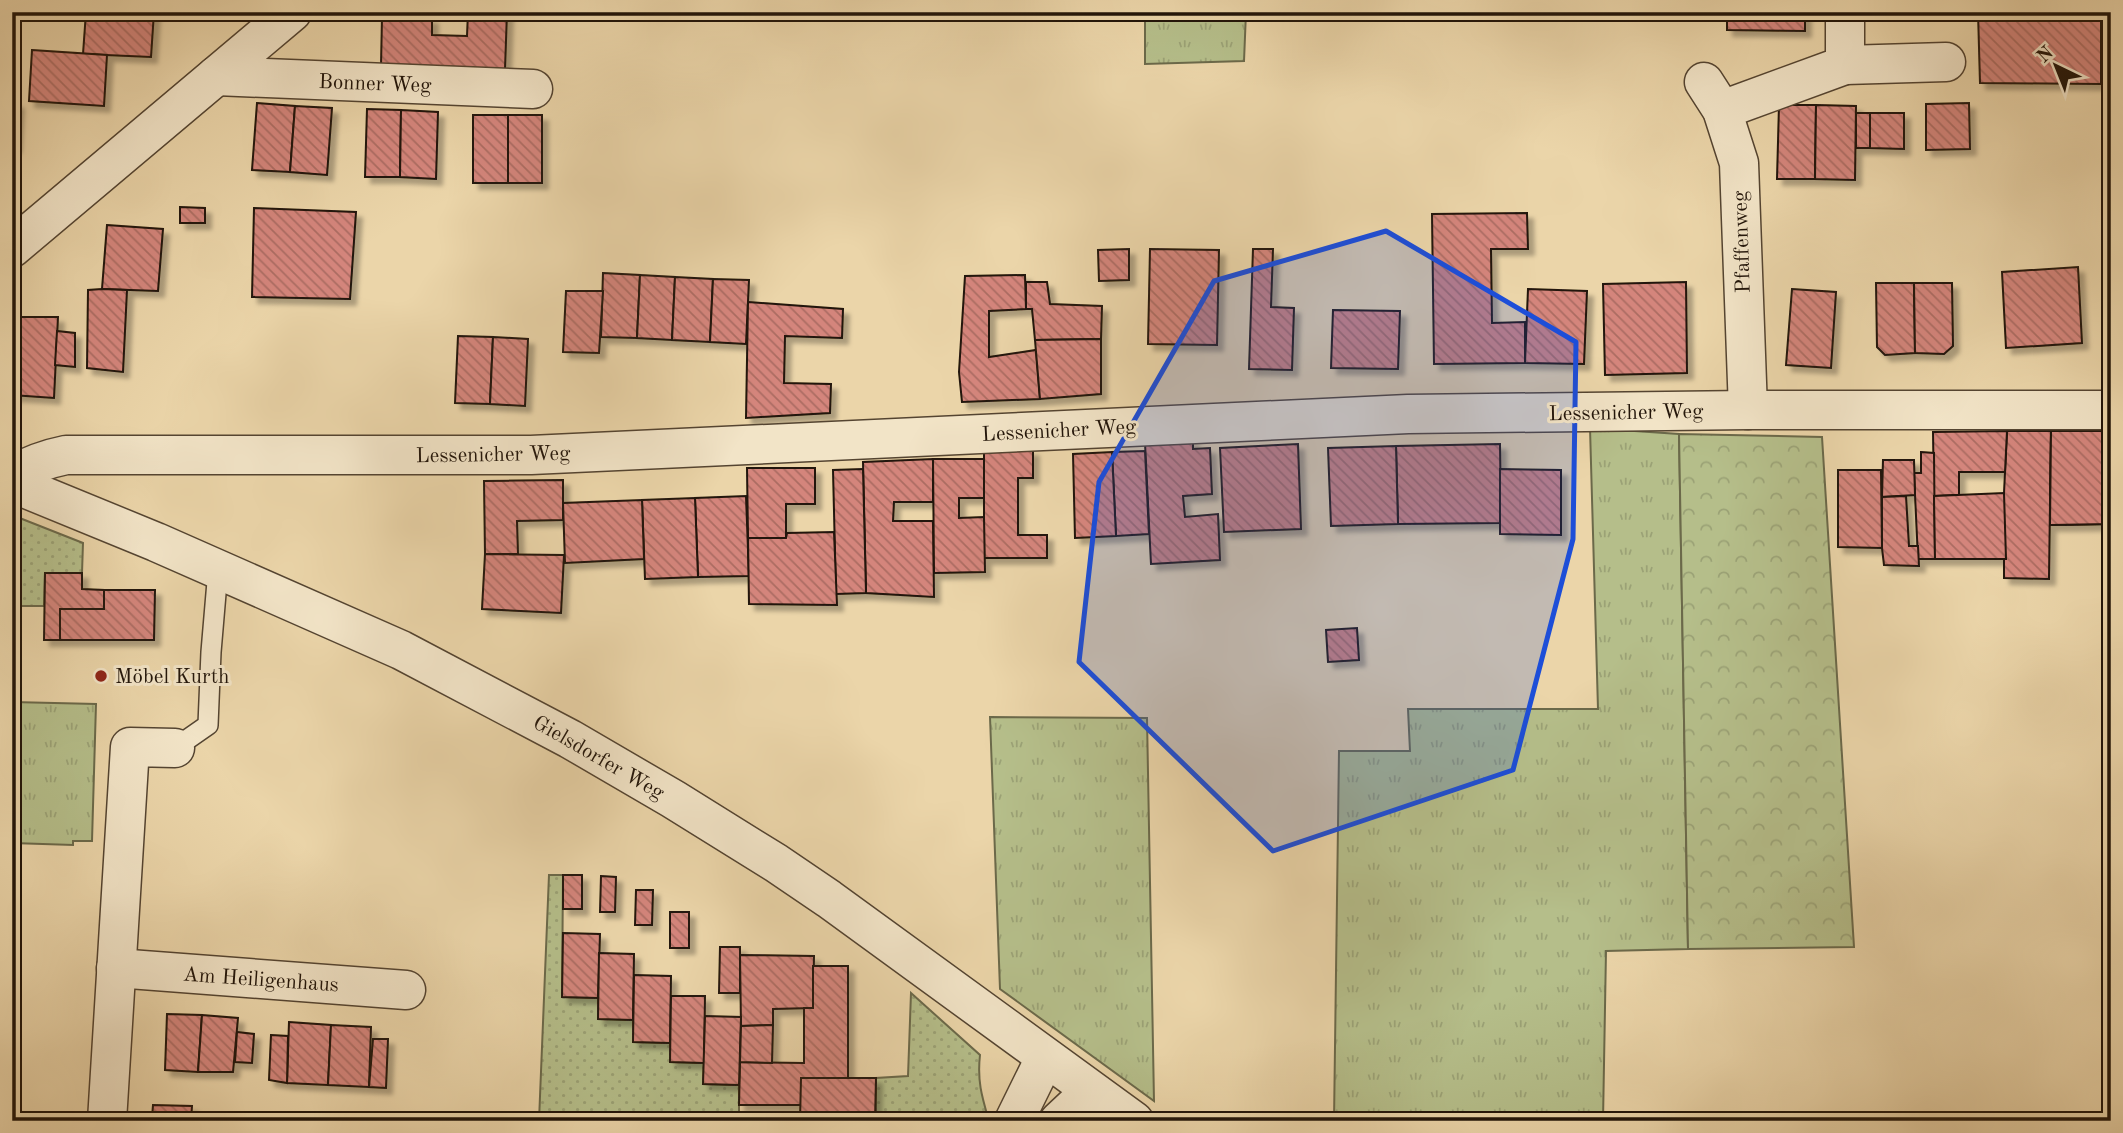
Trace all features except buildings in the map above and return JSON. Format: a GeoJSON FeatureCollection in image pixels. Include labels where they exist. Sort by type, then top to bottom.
{"type":"FeatureCollection","features":[{"type":"Feature","properties":{"kind":"street"},"geometry":{"type":"LineString","coordinates":[[12,248],[292,12]]}},
{"type":"Feature","properties":{"kind":"street"},"geometry":{"type":"LineString","coordinates":[[1845,12],[1845,65],[1946,62]]}},
{"type":"Feature","properties":{"kind":"street","name":"Pfaffenweg"},"geometry":{"type":"LineString","coordinates":[[1748,410],[1739,163],[1713,96],[1845,65]]}},
{"type":"Feature","properties":{"kind":"street","name":"Bonner Weg"},"geometry":{"type":"LineString","coordinates":[[216,76],[533,89]]}},
{"type":"Feature","properties":{"kind":"street","name":"Lessenicher Weg"},"geometry":{"type":"LineString","coordinates":[[12,475],[38,461],[66,455],[531,455],[1408,414],[2111,410]]}},
{"type":"Feature","properties":{"kind":"street","name":"Gielsdorfer Weg"},"geometry":{"type":"LineString","coordinates":[[12,482],[401,650],[558,733],[662,792],[830,899],[1134,1121]]}},
{"type":"Feature","properties":{"kind":"street"},"geometry":{"type":"LineString","coordinates":[[107,1121],[130,747],[175,748]]}},
{"type":"Feature","properties":{"kind":"street","name":"Am Heiligenhaus"},"geometry":{"type":"LineString","coordinates":[[116,968],[406,990]]}},
{"type":"Feature","properties":{"kind":"street"},"geometry":{"type":"LineString","coordinates":[[1014,1121],[1045,1058]]}},
{"type":"Feature","properties":{"kind":"street"},"geometry":{"type":"LineString","coordinates":[[1059,1121],[1091,1091]]}},
{"type":"Feature","properties":{"kind":"lane"},"geometry":{"type":"LineString","coordinates":[[175,748],[208,724],[218,570]]}},
{"type":"Feature","properties":{"kind":"highlighted area"},"geometry":{"type":"Polygon","coordinates":[[[1386,231],[1576,342],[1573,539],[1513,770],[1273,851],[1079,662],[1099,482],[1214,281],[1386,231]]]}},
{"type":"Feature","properties":{"kind":"green space"},"geometry":{"type":"Polygon","coordinates":[[[1145,12],[1246,12],[1244,61],[1145,64],[1145,12]]]}},
{"type":"Feature","properties":{"kind":"green space"},"geometry":{"type":"Polygon","coordinates":[[[1590,428],[1679,434],[1688,949],[1606,951],[1603,1121],[1334,1121],[1339,751],[1410,751],[1408,709],[1598,709],[1590,428]]]}},
{"type":"Feature","properties":{"kind":"green space"},"geometry":{"type":"Polygon","coordinates":[[[1679,434],[1822,437],[1854,947],[1688,949],[1679,434]]]}},
{"type":"Feature","properties":{"kind":"green space"},"geometry":{"type":"Polygon","coordinates":[[[12,515],[83,543],[82,573],[45,573],[44,606],[12,606],[12,515]]]}},
{"type":"Feature","properties":{"kind":"green space"},"geometry":{"type":"Polygon","coordinates":[[[12,702],[96,704],[92,841],[73,841],[73,845],[12,843],[12,702]]]}},
{"type":"Feature","properties":{"kind":"green space"},"geometry":{"type":"Polygon","coordinates":[[[990,717],[1147,718],[1154,1101],[1000,989],[990,717]]]}},
{"type":"Feature","properties":{"kind":"green space"},"geometry":{"type":"Polygon","coordinates":[[[549,875],[563,875],[562,997],[598,998],[598,1019],[633,1020],[633,1042],[670,1043],[670,1062],[704,1063],[703,1084],[739,1085],[739,1121],[539,1121],[549,875]]]}},
{"type":"Feature","properties":{"kind":"green space"},"geometry":{"type":"Polygon","coordinates":[[[911,993],[980,1055],[982,1096],[989,1121],[876,1121],[876,1078],[908,1076],[911,993]]]}},
{"type":"Feature","properties":{"kind":"place","name":"Möbel Kurth"},"geometry":{"type":"Point","coordinates":[101,676]}}]}
